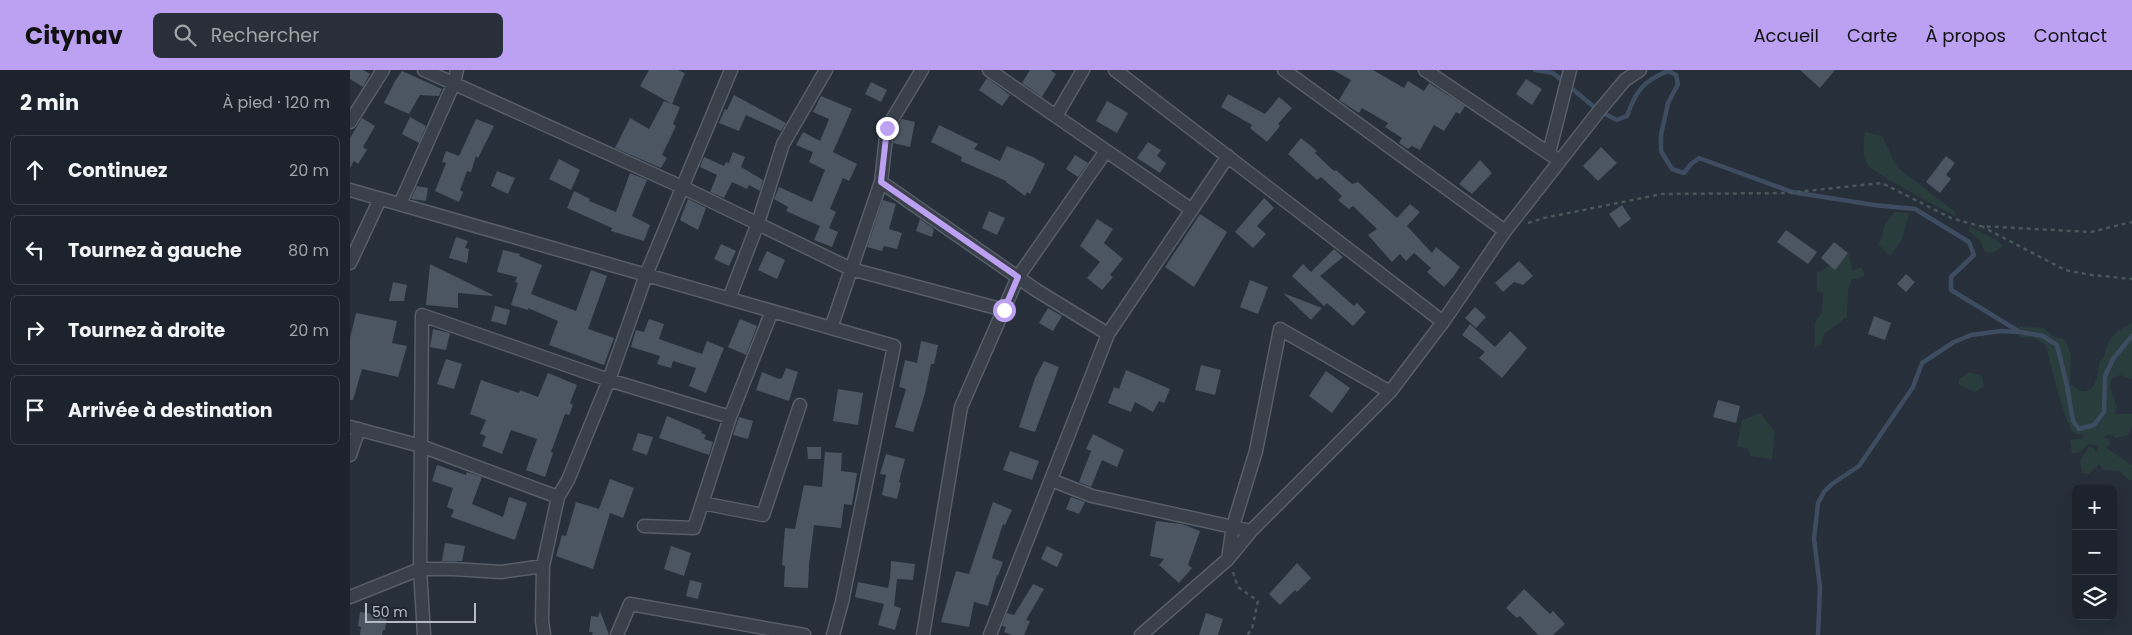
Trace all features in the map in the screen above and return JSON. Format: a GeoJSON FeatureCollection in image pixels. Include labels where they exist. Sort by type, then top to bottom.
{"type":"FeatureCollection","features":[{"type":"Feature","properties":{"kind":"street"},"geometry":{"type":"LineString","coordinates":[[350,122],[383,70]]}},
{"type":"Feature","properties":{"kind":"street"},"geometry":{"type":"LineString","coordinates":[[424,70],[682,187],[851,269],[1004,310]]}},
{"type":"Feature","properties":{"kind":"street"},"geometry":{"type":"LineString","coordinates":[[400,204],[454,83],[457,70]]}},
{"type":"Feature","properties":{"kind":"street"},"geometry":{"type":"LineString","coordinates":[[544,635],[542,621],[543,566],[558,497],[568,480],[609,380],[646,275],[731,70]]}},
{"type":"Feature","properties":{"kind":"street"},"geometry":{"type":"LineString","coordinates":[[730,298],[758,223],[784,144],[826,70]]}},
{"type":"Feature","properties":{"kind":"street"},"geometry":{"type":"LineString","coordinates":[[832,328],[881,182],[887,128],[922,70]]}},
{"type":"Feature","properties":{"kind":"street"},"geometry":{"type":"LineString","coordinates":[[990,70],[1192,210]]}},
{"type":"Feature","properties":{"kind":"street"},"geometry":{"type":"LineString","coordinates":[[1056,116],[1083,70]]}},
{"type":"Feature","properties":{"kind":"street"},"geometry":{"type":"LineString","coordinates":[[1115,70],[1443,322]]}},
{"type":"Feature","properties":{"kind":"street"},"geometry":{"type":"LineString","coordinates":[[1284,70],[1505,231]]}},
{"type":"Feature","properties":{"kind":"street"},"geometry":{"type":"LineString","coordinates":[[1425,70],[1560,160]]}},
{"type":"Feature","properties":{"kind":"street"},"geometry":{"type":"LineString","coordinates":[[1549,153],[1570,70]]}},
{"type":"Feature","properties":{"kind":"street"},"geometry":{"type":"LineString","coordinates":[[1141,635],[1228,559],[1252,531],[1390,392],[1443,322],[1505,231],[1560,160],[1625,80],[1640,70]]}},
{"type":"Feature","properties":{"kind":"street"},"geometry":{"type":"LineString","coordinates":[[923,635],[961,407],[1018,277],[1106,151]]}},
{"type":"Feature","properties":{"kind":"street"},"geometry":{"type":"LineString","coordinates":[[990,635],[1108,334],[1228,156]]}},
{"type":"Feature","properties":{"kind":"street"},"geometry":{"type":"LineString","coordinates":[[881,182],[1018,277],[1108,334]]}},
{"type":"Feature","properties":{"kind":"street"},"geometry":{"type":"LineString","coordinates":[[350,190],[894,346],[842,602],[833,635]]}},
{"type":"Feature","properties":{"kind":"street"},"geometry":{"type":"LineString","coordinates":[[350,262],[380,199]]}},
{"type":"Feature","properties":{"kind":"street"},"geometry":{"type":"LineString","coordinates":[[644,526],[694,528],[730,417],[772,311]]}},
{"type":"Feature","properties":{"kind":"street"},"geometry":{"type":"LineString","coordinates":[[424,635],[420,569],[422,315],[609,380],[730,417]]}},
{"type":"Feature","properties":{"kind":"street"},"geometry":{"type":"LineString","coordinates":[[1228,559],[1233,526],[1256,451],[1280,329],[1390,392]]}},
{"type":"Feature","properties":{"kind":"street"},"geometry":{"type":"LineString","coordinates":[[702,503],[763,515],[800,405]]}},
{"type":"Feature","properties":{"kind":"street"},"geometry":{"type":"LineString","coordinates":[[350,455],[354,428],[421,446],[558,497]]}},
{"type":"Feature","properties":{"kind":"street"},"geometry":{"type":"LineString","coordinates":[[1051,480],[1092,496],[1252,531]]}},
{"type":"Feature","properties":{"kind":"street"},"geometry":{"type":"LineString","coordinates":[[350,596],[420,569],[501,572],[543,566]]}},
{"type":"Feature","properties":{"kind":"street"},"geometry":{"type":"LineString","coordinates":[[617,635],[630,604],[804,635]]}},
{"type":"Feature","properties":{"kind":"path"},"geometry":{"type":"LineString","coordinates":[[1505,231],[1544,218],[1662,194],[1786,193],[1882,183],[1951,218],[1979,226],[2065,270],[2132,279]]}},
{"type":"Feature","properties":{"kind":"path"},"geometry":{"type":"LineString","coordinates":[[1979,226],[2092,232],[2132,222]]}},
{"type":"Feature","properties":{"kind":"path"},"geometry":{"type":"LineString","coordinates":[[1228,559],[1238,587],[1258,602],[1252,629],[1247,635]]}},
{"type":"Feature","properties":{"kind":"shaded area"},"geometry":{"type":"Polygon","coordinates":[[[1865,132],[1882,136],[1897,167],[1954,211],[1956,216],[1924,200],[1872,169],[1865,157],[1865,132]]]}},
{"type":"Feature","properties":{"kind":"shaded area"},"geometry":{"type":"Polygon","coordinates":[[[1895,212],[1909,213],[1902,240],[1890,256],[1879,245],[1885,224],[1895,212]]]}},
{"type":"Feature","properties":{"kind":"shaded area"},"geometry":{"type":"Polygon","coordinates":[[[1970,227],[1997,240],[2003,246],[1993,253],[1985,252],[1981,242],[1968,230],[1970,227]]]}},
{"type":"Feature","properties":{"kind":"shaded area"},"geometry":{"type":"Polygon","coordinates":[[[1849,254],[1852,271],[1862,267],[1865,276],[1851,280],[1848,290],[1847,317],[1824,334],[1821,345],[1815,347],[1815,323],[1822,312],[1823,293],[1817,291],[1817,273],[1849,254]]]}},
{"type":"Feature","properties":{"kind":"shaded area"},"geometry":{"type":"Polygon","coordinates":[[[2132,323],[2132,379],[2120,375],[2112,379],[2110,387],[2117,407],[2115,414],[2132,414],[2132,426],[2129,435],[2116,438],[2109,434],[2104,437],[2109,440],[2110,444],[2106,447],[2109,450],[2132,465],[2132,480],[2129,480],[2119,471],[2103,470],[2099,464],[2089,474],[2082,473],[2080,460],[2089,447],[2094,448],[2096,452],[2098,450],[2096,445],[2088,444],[2080,452],[2072,453],[2070,440],[2083,438],[2084,434],[2080,435],[2073,432],[2066,418],[2046,345],[2032,337],[2020,338],[2019,326],[2044,328],[2054,337],[2065,339],[2071,355],[2070,384],[2084,391],[2089,390],[2095,382],[2099,362],[2105,356],[2110,340],[2117,332],[2132,323]]]}},
{"type":"Feature","properties":{"kind":"shaded area"},"geometry":{"type":"Polygon","coordinates":[[[1969,372],[1982,376],[1984,386],[1975,392],[1959,385],[1959,379],[1969,372]]]}},
{"type":"Feature","properties":{"kind":"shaded area"},"geometry":{"type":"Polygon","coordinates":[[[1760,413],[1775,432],[1772,459],[1750,456],[1749,449],[1737,446],[1742,420],[1760,413]]]}},
{"type":"Feature","properties":{"kind":"building"},"geometry":{"type":"Polygon","coordinates":[[[350,70],[363,70],[370,74],[363,87],[350,79],[350,70]]]}},
{"type":"Feature","properties":{"kind":"building"},"geometry":{"type":"Polygon","coordinates":[[[649,70],[678,70],[685,73],[672,104],[640,86],[649,70]]]}},
{"type":"Feature","properties":{"kind":"building"},"geometry":{"type":"Polygon","coordinates":[[[1030,70],[1050,70],[1056,74],[1042,97],[1022,83],[1030,70]]]}},
{"type":"Feature","properties":{"kind":"building"},"geometry":{"type":"Polygon","coordinates":[[[1333,70],[1373,70],[1404,88],[1408,81],[1424,91],[1429,83],[1465,106],[1460,114],[1456,112],[1444,131],[1434,125],[1420,150],[1412,146],[1408,149],[1399,143],[1402,138],[1385,127],[1388,123],[1362,108],[1359,113],[1339,100],[1351,80],[1333,70]]]}},
{"type":"Feature","properties":{"kind":"building"},"geometry":{"type":"Polygon","coordinates":[[[1800,70],[1835,70],[1820,88],[1800,70]]]}},
{"type":"Feature","properties":{"kind":"building"},"geometry":{"type":"Polygon","coordinates":[[[402,71],[442,89],[439,96],[420,95],[409,114],[384,103],[402,71]]]}},
{"type":"Feature","properties":{"kind":"building"},"geometry":{"type":"Polygon","coordinates":[[[987,78],[1010,95],[1002,106],[979,90],[987,78]]]}},
{"type":"Feature","properties":{"kind":"building"},"geometry":{"type":"Polygon","coordinates":[[[1526,79],[1542,89],[1532,105],[1516,94],[1526,79]]]}},
{"type":"Feature","properties":{"kind":"building"},"geometry":{"type":"Polygon","coordinates":[[[871,82],[887,90],[881,102],[865,94],[871,82]]]}},
{"type":"Feature","properties":{"kind":"building"},"geometry":{"type":"Polygon","coordinates":[[[1228,94],[1265,114],[1279,97],[1292,108],[1278,124],[1280,126],[1267,142],[1250,128],[1252,125],[1221,107],[1228,94]]]}},
{"type":"Feature","properties":{"kind":"building"},"geometry":{"type":"Polygon","coordinates":[[[734,95],[786,123],[781,131],[746,115],[739,131],[719,123],[734,95]]]}},
{"type":"Feature","properties":{"kind":"building"},"geometry":{"type":"Polygon","coordinates":[[[821,96],[852,109],[833,152],[857,164],[849,181],[843,178],[830,209],[836,212],[829,228],[838,232],[832,247],[814,240],[820,226],[786,211],[788,207],[774,199],[779,187],[812,202],[825,170],[809,162],[813,152],[796,145],[803,132],[820,141],[829,119],[813,112],[821,96]]]}},
{"type":"Feature","properties":{"kind":"building"},"geometry":{"type":"Polygon","coordinates":[[[664,101],[680,107],[673,124],[676,126],[662,155],[667,158],[661,168],[615,148],[630,118],[649,129],[664,101]]]}},
{"type":"Feature","properties":{"kind":"building"},"geometry":{"type":"Polygon","coordinates":[[[1107,101],[1128,113],[1117,133],[1096,121],[1107,101]]]}},
{"type":"Feature","properties":{"kind":"building"},"geometry":{"type":"Polygon","coordinates":[[[410,117],[426,126],[419,143],[402,134],[410,117]]]}},
{"type":"Feature","properties":{"kind":"building"},"geometry":{"type":"Polygon","coordinates":[[[362,118],[375,126],[363,147],[367,150],[358,164],[354,161],[350,168],[350,138],[362,118]]]}},
{"type":"Feature","properties":{"kind":"building"},"geometry":{"type":"Polygon","coordinates":[[[476,119],[494,126],[478,158],[476,156],[471,172],[467,171],[460,190],[463,192],[459,202],[435,191],[446,163],[442,162],[446,151],[459,156],[476,119]]]}},
{"type":"Feature","properties":{"kind":"building"},"geometry":{"type":"Polygon","coordinates":[[[902,119],[915,122],[910,147],[893,143],[895,131],[902,119]]]}},
{"type":"Feature","properties":{"kind":"building"},"geometry":{"type":"Polygon","coordinates":[[[939,125],[978,144],[974,149],[1000,161],[1007,146],[1045,164],[1030,194],[1027,192],[1025,196],[1006,181],[961,161],[962,157],[931,142],[939,125]]]}},
{"type":"Feature","properties":{"kind":"building"},"geometry":{"type":"Polygon","coordinates":[[[1301,138],[1317,151],[1315,153],[1334,171],[1336,170],[1352,184],[1358,182],[1397,218],[1410,204],[1420,212],[1407,226],[1432,253],[1436,247],[1460,267],[1444,287],[1427,272],[1431,268],[1414,253],[1406,261],[1400,254],[1392,262],[1368,235],[1377,229],[1353,206],[1349,209],[1338,200],[1342,196],[1321,177],[1317,180],[1288,154],[1301,138]]]}},
{"type":"Feature","properties":{"kind":"building"},"geometry":{"type":"Polygon","coordinates":[[[1148,142],[1161,150],[1157,156],[1166,163],[1160,173],[1137,158],[1148,142]]]}},
{"type":"Feature","properties":{"kind":"building"},"geometry":{"type":"Polygon","coordinates":[[[1601,147],[1617,163],[1598,181],[1583,166],[1601,147]]]}},
{"type":"Feature","properties":{"kind":"building"},"geometry":{"type":"Polygon","coordinates":[[[733,152],[745,157],[741,167],[763,180],[760,191],[749,185],[747,189],[732,182],[724,198],[710,192],[717,175],[700,167],[704,157],[724,166],[726,162],[729,163],[733,152]]]}},
{"type":"Feature","properties":{"kind":"building"},"geometry":{"type":"Polygon","coordinates":[[[1075,155],[1088,163],[1078,177],[1066,169],[1075,155]]]}},
{"type":"Feature","properties":{"kind":"building"},"geometry":{"type":"Polygon","coordinates":[[[1946,156],[1955,163],[1946,175],[1951,179],[1940,193],[1926,182],[1946,156]]]}},
{"type":"Feature","properties":{"kind":"building"},"geometry":{"type":"Polygon","coordinates":[[[559,159],[580,170],[571,190],[549,179],[559,159]]]}},
{"type":"Feature","properties":{"kind":"building"},"geometry":{"type":"Polygon","coordinates":[[[1480,160],[1492,173],[1472,194],[1459,184],[1480,160]]]}},
{"type":"Feature","properties":{"kind":"building"},"geometry":{"type":"Polygon","coordinates":[[[497,171],[515,178],[508,194],[491,186],[497,171]]]}},
{"type":"Feature","properties":{"kind":"building"},"geometry":{"type":"Polygon","coordinates":[[[630,173],[647,180],[632,216],[650,225],[644,241],[611,231],[612,228],[567,208],[574,191],[590,199],[589,201],[616,212],[630,173]]]}},
{"type":"Feature","properties":{"kind":"building"},"geometry":{"type":"Polygon","coordinates":[[[417,186],[428,188],[426,201],[411,199],[417,186]]]}},
{"type":"Feature","properties":{"kind":"building"},"geometry":{"type":"Polygon","coordinates":[[[1264,198],[1274,208],[1257,226],[1266,234],[1253,248],[1235,232],[1264,198]]]}},
{"type":"Feature","properties":{"kind":"building"},"geometry":{"type":"Polygon","coordinates":[[[688,199],[706,208],[698,230],[680,220],[688,199]]]}},
{"type":"Feature","properties":{"kind":"building"},"geometry":{"type":"Polygon","coordinates":[[[883,200],[896,204],[889,229],[902,233],[897,249],[884,246],[882,251],[867,247],[883,200]]]}},
{"type":"Feature","properties":{"kind":"building"},"geometry":{"type":"Polygon","coordinates":[[[1622,205],[1631,219],[1619,228],[1609,214],[1622,205]]]}},
{"type":"Feature","properties":{"kind":"building"},"geometry":{"type":"Polygon","coordinates":[[[989,211],[1005,218],[997,235],[982,228],[989,211]]]}},
{"type":"Feature","properties":{"kind":"building"},"geometry":{"type":"Polygon","coordinates":[[[1200,214],[1227,232],[1194,287],[1165,267],[1200,214]]]}},
{"type":"Feature","properties":{"kind":"building"},"geometry":{"type":"Polygon","coordinates":[[[920,219],[934,229],[932,237],[916,231],[920,219]]]}},
{"type":"Feature","properties":{"kind":"building"},"geometry":{"type":"Polygon","coordinates":[[[1097,219],[1113,229],[1104,243],[1123,259],[1110,275],[1113,277],[1102,290],[1087,278],[1100,262],[1080,246],[1097,219]]]}},
{"type":"Feature","properties":{"kind":"building"},"geometry":{"type":"Polygon","coordinates":[[[1786,230],[1817,252],[1808,264],[1777,242],[1786,230]]]}},
{"type":"Feature","properties":{"kind":"building"},"geometry":{"type":"Polygon","coordinates":[[[456,237],[468,241],[465,248],[469,249],[467,263],[449,258],[456,237]]]}},
{"type":"Feature","properties":{"kind":"building"},"geometry":{"type":"Polygon","coordinates":[[[1834,242],[1848,253],[1835,270],[1821,258],[1834,242]]]}},
{"type":"Feature","properties":{"kind":"building"},"geometry":{"type":"Polygon","coordinates":[[[721,244],[736,251],[729,266],[714,259],[721,244]]]}},
{"type":"Feature","properties":{"kind":"building"},"geometry":{"type":"Polygon","coordinates":[[[1334,249],[1343,257],[1320,276],[1354,306],[1357,303],[1366,312],[1353,326],[1327,303],[1324,306],[1292,276],[1303,264],[1311,272],[1334,249]]]}},
{"type":"Feature","properties":{"kind":"building"},"geometry":{"type":"Polygon","coordinates":[[[503,250],[520,254],[519,256],[542,265],[531,294],[576,311],[591,270],[607,276],[588,329],[614,338],[604,365],[549,345],[558,321],[528,308],[528,310],[511,305],[518,283],[515,282],[517,277],[497,272],[503,250]]]}},
{"type":"Feature","properties":{"kind":"building"},"geometry":{"type":"Polygon","coordinates":[[[767,251],[785,260],[777,279],[758,270],[767,251]]]}},
{"type":"Feature","properties":{"kind":"building"},"geometry":{"type":"Polygon","coordinates":[[[1519,261],[1533,276],[1523,285],[1514,282],[1503,292],[1495,283],[1519,261]]]}},
{"type":"Feature","properties":{"kind":"building"},"geometry":{"type":"Polygon","coordinates":[[[430,264],[493,295],[458,293],[458,308],[426,305],[430,264]]]}},
{"type":"Feature","properties":{"kind":"building"},"geometry":{"type":"Polygon","coordinates":[[[1906,274],[1915,282],[1906,292],[1897,284],[1906,274]]]}},
{"type":"Feature","properties":{"kind":"building"},"geometry":{"type":"Polygon","coordinates":[[[1250,280],[1268,287],[1258,314],[1240,307],[1250,280]]]}},
{"type":"Feature","properties":{"kind":"building"},"geometry":{"type":"Polygon","coordinates":[[[393,282],[407,285],[404,301],[389,301],[393,282]]]}},
{"type":"Feature","properties":{"kind":"building"},"geometry":{"type":"Polygon","coordinates":[[[1283,293],[1322,308],[1311,320],[1283,293]]]}},
{"type":"Feature","properties":{"kind":"building"},"geometry":{"type":"Polygon","coordinates":[[[495,306],[510,310],[506,325],[491,321],[495,306]]]}},
{"type":"Feature","properties":{"kind":"building"},"geometry":{"type":"Polygon","coordinates":[[[1475,307],[1486,317],[1476,328],[1465,318],[1475,307]]]}},
{"type":"Feature","properties":{"kind":"building"},"geometry":{"type":"Polygon","coordinates":[[[1048,308],[1062,316],[1053,331],[1039,323],[1048,308]]]}},
{"type":"Feature","properties":{"kind":"building"},"geometry":{"type":"Polygon","coordinates":[[[356,313],[397,321],[392,343],[407,346],[398,377],[362,369],[353,400],[350,400],[350,338],[356,313]]]}},
{"type":"Feature","properties":{"kind":"building"},"geometry":{"type":"Polygon","coordinates":[[[1874,316],[1891,323],[1885,340],[1868,334],[1874,316]]]}},
{"type":"Feature","properties":{"kind":"building"},"geometry":{"type":"Polygon","coordinates":[[[649,319],[664,324],[659,339],[702,354],[707,341],[724,348],[706,393],[689,386],[696,368],[673,361],[671,368],[657,364],[660,356],[631,347],[636,330],[644,332],[649,319]]]}},
{"type":"Feature","properties":{"kind":"building"},"geometry":{"type":"Polygon","coordinates":[[[740,319],[757,326],[746,355],[728,347],[740,319]]]}},
{"type":"Feature","properties":{"kind":"building"},"geometry":{"type":"Polygon","coordinates":[[[1470,324],[1495,347],[1510,331],[1527,348],[1502,378],[1479,358],[1485,352],[1462,335],[1470,324]]]}},
{"type":"Feature","properties":{"kind":"building"},"geometry":{"type":"Polygon","coordinates":[[[433,329],[450,333],[446,350],[430,347],[433,329]]]}},
{"type":"Feature","properties":{"kind":"building"},"geometry":{"type":"Polygon","coordinates":[[[921,341],[938,345],[913,432],[895,427],[906,389],[899,387],[905,360],[917,363],[921,341]]]}},
{"type":"Feature","properties":{"kind":"building"},"geometry":{"type":"Polygon","coordinates":[[[446,359],[462,364],[454,389],[437,384],[446,359]]]}},
{"type":"Feature","properties":{"kind":"building"},"geometry":{"type":"Polygon","coordinates":[[[1044,361],[1059,367],[1035,432],[1019,427],[1035,378],[1044,361]]]}},
{"type":"Feature","properties":{"kind":"building"},"geometry":{"type":"Polygon","coordinates":[[[1201,365],[1221,370],[1215,395],[1195,390],[1201,365]]]}},
{"type":"Feature","properties":{"kind":"building"},"geometry":{"type":"Polygon","coordinates":[[[786,368],[798,372],[789,401],[756,390],[762,372],[779,379],[782,378],[786,368]]]}},
{"type":"Feature","properties":{"kind":"building"},"geometry":{"type":"Polygon","coordinates":[[[1126,370],[1170,389],[1164,403],[1159,401],[1153,412],[1135,402],[1131,412],[1108,403],[1114,387],[1119,389],[1126,370]]]}},
{"type":"Feature","properties":{"kind":"building"},"geometry":{"type":"Polygon","coordinates":[[[1326,371],[1350,388],[1332,413],[1309,396],[1326,371]]]}},
{"type":"Feature","properties":{"kind":"building"},"geometry":{"type":"Polygon","coordinates":[[[548,373],[577,385],[570,403],[573,405],[569,415],[565,414],[551,452],[553,453],[545,477],[526,470],[537,439],[511,430],[502,454],[482,446],[486,436],[480,434],[486,420],[470,414],[481,380],[519,393],[520,390],[538,397],[548,373]]]}},
{"type":"Feature","properties":{"kind":"building"},"geometry":{"type":"Polygon","coordinates":[[[838,389],[863,393],[858,425],[833,421],[838,389]]]}},
{"type":"Feature","properties":{"kind":"building"},"geometry":{"type":"Polygon","coordinates":[[[1718,400],[1740,406],[1736,423],[1713,417],[1718,400]]]}},
{"type":"Feature","properties":{"kind":"building"},"geometry":{"type":"Polygon","coordinates":[[[667,416],[702,431],[701,433],[706,435],[704,439],[713,442],[709,455],[659,438],[667,416]]]}},
{"type":"Feature","properties":{"kind":"building"},"geometry":{"type":"Polygon","coordinates":[[[739,417],[753,421],[748,439],[733,435],[739,417]]]}},
{"type":"Feature","properties":{"kind":"building"},"geometry":{"type":"Polygon","coordinates":[[[638,433],[653,437],[647,455],[632,450],[638,433]]]}},
{"type":"Feature","properties":{"kind":"building"},"geometry":{"type":"Polygon","coordinates":[[[1093,434],[1124,450],[1117,467],[1102,460],[1091,487],[1079,482],[1091,451],[1086,449],[1093,434]]]}},
{"type":"Feature","properties":{"kind":"building"},"geometry":{"type":"Polygon","coordinates":[[[807,447],[821,447],[821,459],[808,459],[807,447]]]}},
{"type":"Feature","properties":{"kind":"building"},"geometry":{"type":"Polygon","coordinates":[[[1010,451],[1039,461],[1032,480],[1003,470],[1010,451]]]}},
{"type":"Feature","properties":{"kind":"building"},"geometry":{"type":"Polygon","coordinates":[[[825,452],[842,453],[841,471],[857,473],[852,505],[844,504],[841,528],[814,525],[808,588],[784,587],[785,566],[782,565],[785,528],[795,529],[804,485],[822,487],[825,452]]]}},
{"type":"Feature","properties":{"kind":"building"},"geometry":{"type":"Polygon","coordinates":[[[886,454],[905,459],[897,499],[882,495],[886,475],[880,474],[886,454]]]}},
{"type":"Feature","properties":{"kind":"building"},"geometry":{"type":"Polygon","coordinates":[[[437,465],[466,475],[467,472],[482,477],[472,504],[503,517],[509,497],[527,503],[515,540],[451,517],[454,510],[447,507],[453,488],[432,481],[437,465]]]}},
{"type":"Feature","properties":{"kind":"building"},"geometry":{"type":"Polygon","coordinates":[[[610,479],[634,488],[623,518],[610,513],[593,569],[556,556],[562,535],[566,536],[576,502],[599,509],[610,479]]]}},
{"type":"Feature","properties":{"kind":"building"},"geometry":{"type":"Polygon","coordinates":[[[1071,497],[1085,502],[1079,514],[1066,509],[1071,497]]]}},
{"type":"Feature","properties":{"kind":"building"},"geometry":{"type":"Polygon","coordinates":[[[993,502],[1012,510],[1005,525],[1003,524],[992,558],[1003,562],[988,606],[974,602],[969,627],[941,622],[956,571],[969,574],[993,502]]]}},
{"type":"Feature","properties":{"kind":"building"},"geometry":{"type":"Polygon","coordinates":[[[1156,521],[1182,524],[1200,531],[1188,565],[1192,568],[1179,583],[1159,565],[1164,559],[1150,556],[1156,521]]]}},
{"type":"Feature","properties":{"kind":"building"},"geometry":{"type":"Polygon","coordinates":[[[445,543],[465,546],[462,561],[442,561],[445,543]]]}},
{"type":"Feature","properties":{"kind":"building"},"geometry":{"type":"Polygon","coordinates":[[[671,546],[691,553],[684,576],[664,569],[671,546]]]}},
{"type":"Feature","properties":{"kind":"building"},"geometry":{"type":"Polygon","coordinates":[[[1047,546],[1063,554],[1057,567],[1041,559],[1047,546]]]}},
{"type":"Feature","properties":{"kind":"building"},"geometry":{"type":"Polygon","coordinates":[[[891,561],[915,564],[913,580],[897,579],[894,606],[901,608],[895,630],[878,625],[884,604],[855,597],[858,582],[888,588],[891,561]]]}},
{"type":"Feature","properties":{"kind":"building"},"geometry":{"type":"Polygon","coordinates":[[[1297,563],[1311,578],[1280,605],[1269,594],[1297,563]]]}},
{"type":"Feature","properties":{"kind":"building"},"geometry":{"type":"Polygon","coordinates":[[[690,580],[702,583],[698,599],[686,596],[690,580]]]}},
{"type":"Feature","properties":{"kind":"building"},"geometry":{"type":"Polygon","coordinates":[[[1033,584],[1044,589],[1026,620],[1030,621],[1024,635],[1012,635],[1004,632],[1006,627],[1002,626],[1007,613],[1014,615],[1033,584]]]}},
{"type":"Feature","properties":{"kind":"building"},"geometry":{"type":"Polygon","coordinates":[[[1524,589],[1550,614],[1553,611],[1565,624],[1553,635],[1538,635],[1520,616],[1517,618],[1506,608],[1524,589]]]}},
{"type":"Feature","properties":{"kind":"building"},"geometry":{"type":"Polygon","coordinates":[[[600,611],[609,635],[592,635],[593,632],[589,632],[591,616],[598,617],[600,611]]]}},
{"type":"Feature","properties":{"kind":"building"},"geometry":{"type":"Polygon","coordinates":[[[360,612],[387,616],[385,630],[383,630],[382,635],[360,635],[361,627],[358,626],[360,612]]]}},
{"type":"Feature","properties":{"kind":"building"},"geometry":{"type":"Polygon","coordinates":[[[1206,613],[1223,619],[1218,635],[1199,635],[1206,613]]]}},
{"type":"Feature","properties":{"kind":"waterway"},"geometry":{"type":"LineString","coordinates":[[1535,70],[1553,73],[1599,111],[1617,120],[1627,116],[1634,99],[1647,83],[1668,71],[1676,75],[1678,84],[1668,103],[1661,135],[1661,151],[1672,169],[1684,173],[1699,158],[1792,192],[1874,205],[1915,209],[1969,242],[1974,255],[1951,277],[1951,290],[2020,332]]}},
{"type":"Feature","properties":{"kind":"waterway"},"geometry":{"type":"LineString","coordinates":[[1818,635],[1820,587],[1814,539],[1818,503],[1824,492],[1832,484],[1859,466],[1913,387],[1922,363],[1954,342],[1971,335],[2001,331],[2043,336],[2057,345],[2073,421],[2079,429],[2094,425],[2104,412],[2105,376],[2113,359],[2132,336]]}},
{"type":"Feature","properties":{"kind":"route"},"geometry":{"type":"LineString","coordinates":[[887,128],[881,182],[1018,277],[1004,310]]}}]}
